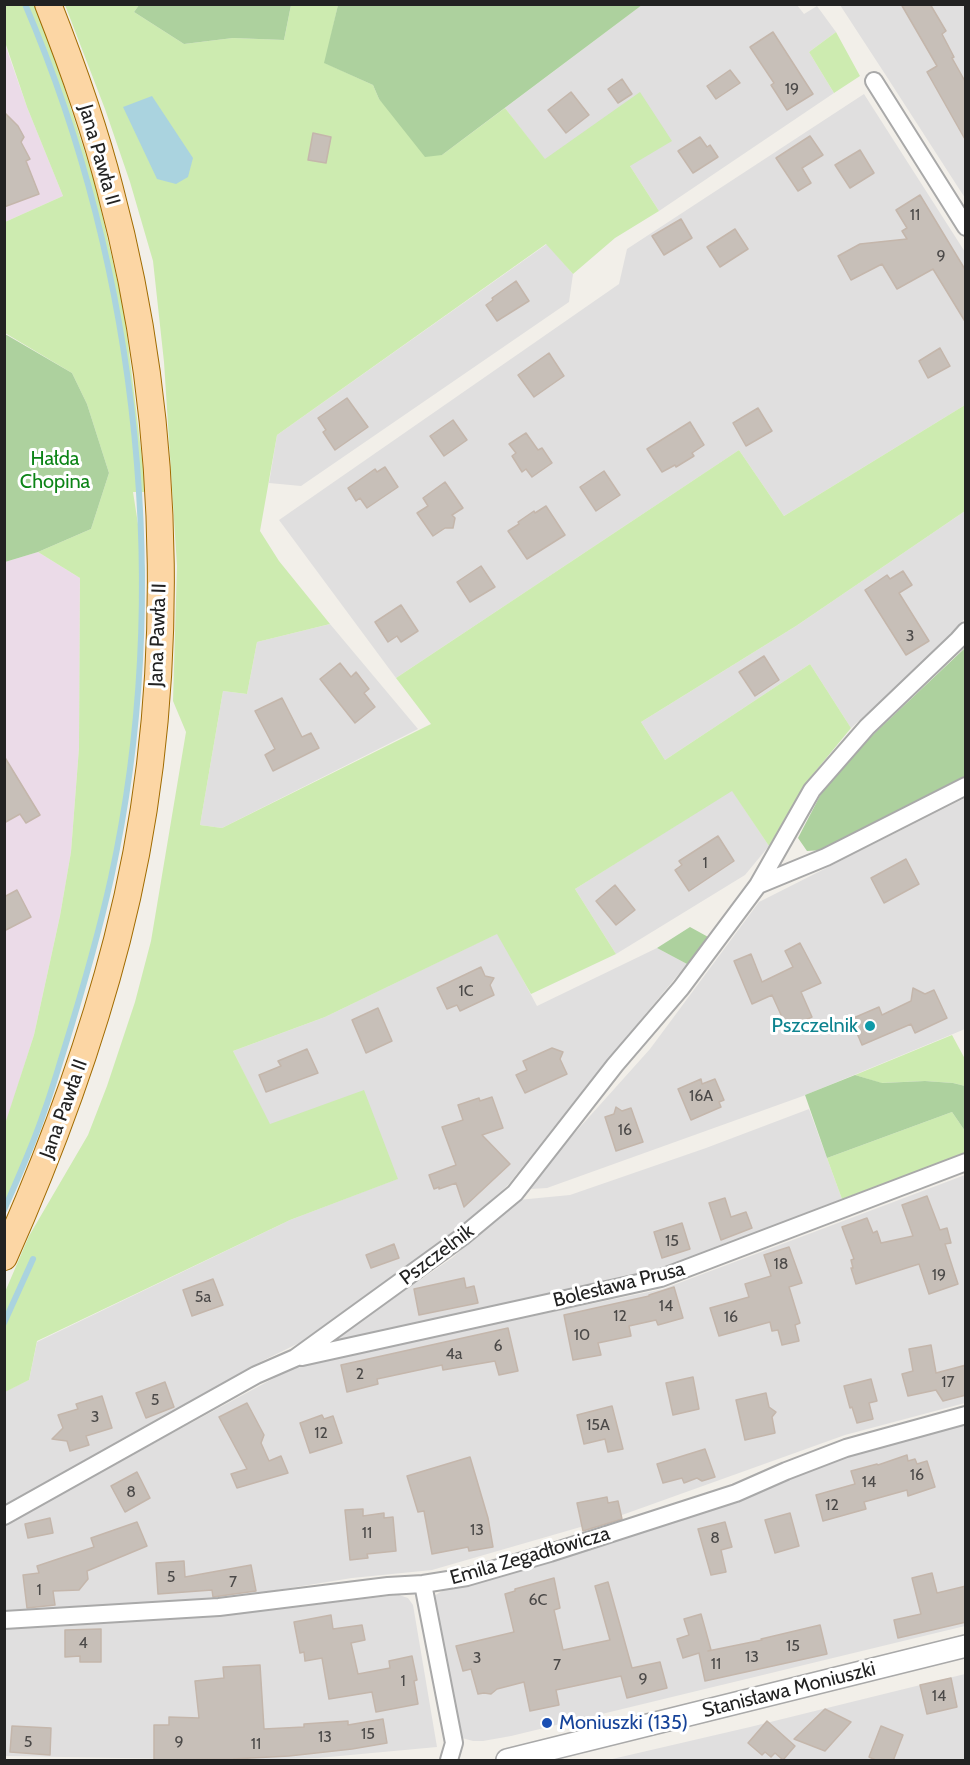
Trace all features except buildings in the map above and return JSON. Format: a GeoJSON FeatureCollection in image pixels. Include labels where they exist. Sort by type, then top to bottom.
{"type":"FeatureCollection","features":[{"type":"Feature","properties":{"kind":"main road","name":"Jana Pawła II"},"geometry":{"type":"LineString","coordinates":[[4,1257],[55,1137],[76,1079],[96,1018],[118,937],[133,869],[146,792],[156,703],[160,617],[158,480],[148,381],[137,309],[103,163],[76,78],[48,4]]}},
{"type":"Feature","properties":{"kind":"street"},"geometry":{"type":"LineString","coordinates":[[874,81],[966,227]]}},
{"type":"Feature","properties":{"kind":"street","name":"Pszczelnik"},"geometry":{"type":"LineString","coordinates":[[4,1516],[256,1375],[295,1358],[462,1237],[515,1192],[615,1065],[681,988],[758,885],[812,790],[867,728],[966,631]]}},
{"type":"Feature","properties":{"kind":"street"},"geometry":{"type":"LineString","coordinates":[[758,885],[826,857],[966,786]]}},
{"type":"Feature","properties":{"kind":"street","name":"Bolesława Prusa"},"geometry":{"type":"LineString","coordinates":[[295,1358],[661,1278],[966,1162]]}},
{"type":"Feature","properties":{"kind":"street","name":"Emila Zegadłowicza"},"geometry":{"type":"LineString","coordinates":[[4,1620],[219,1607],[467,1577],[550,1553],[736,1493],[846,1448],[966,1415]]}},
{"type":"Feature","properties":{"kind":"street"},"geometry":{"type":"LineString","coordinates":[[423,1584],[454,1743],[449,1761]]}},
{"type":"Feature","properties":{"kind":"street","name":"Stanisława Moniuszki"},"geometry":{"type":"LineString","coordinates":[[507,1761],[966,1646]]}},
{"type":"Feature","properties":{"kind":"shaded area"},"geometry":{"type":"Polygon","coordinates":[[[642,5],[797,5],[804,14],[817,6],[836,32],[809,52],[834,93],[659,211],[630,166],[545,160],[505,108],[642,5]]]}},
{"type":"Feature","properties":{"kind":"shaded area"},"geometry":{"type":"Polygon","coordinates":[[[840,5],[965,5],[965,198],[885,74],[840,5]]]}},
{"type":"Feature","properties":{"kind":"shaded area"},"geometry":{"type":"Polygon","coordinates":[[[4,42],[63,196],[5,222],[4,42]]]}},
{"type":"Feature","properties":{"kind":"shaded area"},"geometry":{"type":"Polygon","coordinates":[[[864,94],[965,252],[965,405],[784,516],[739,450],[396,678],[279,520],[619,284],[627,249],[864,94]]]}},
{"type":"Feature","properties":{"kind":"shaded area"},"geometry":{"type":"Polygon","coordinates":[[[547,244],[573,274],[569,302],[301,486],[269,483],[277,435],[547,244]]]}},
{"type":"Feature","properties":{"kind":"shaded area"},"geometry":{"type":"Polygon","coordinates":[[[965,511],[965,618],[935,651],[851,728],[810,664],[665,760],[641,722],[796,626],[965,511]]]}},
{"type":"Feature","properties":{"kind":"shaded area"},"geometry":{"type":"Polygon","coordinates":[[[38,552],[80,578],[79,748],[71,852],[60,916],[34,1035],[5,1126],[5,562],[38,552]]]}},
{"type":"Feature","properties":{"kind":"shaded area"},"geometry":{"type":"Polygon","coordinates":[[[330,624],[418,729],[222,828],[200,825],[223,691],[247,694],[257,642],[330,624]]]}},
{"type":"Feature","properties":{"kind":"shaded area"},"geometry":{"type":"Polygon","coordinates":[[[732,790],[769,846],[745,875],[616,954],[575,889],[732,790]]]}},
{"type":"Feature","properties":{"kind":"shaded area"},"geometry":{"type":"Polygon","coordinates":[[[965,798],[965,1029],[803,1096],[547,1188],[531,1189],[529,1184],[650,1049],[759,902],[965,798]]]}},
{"type":"Feature","properties":{"kind":"shaded area"},"geometry":{"type":"Polygon","coordinates":[[[498,933],[537,1006],[657,948],[687,964],[508,1185],[457,1231],[299,1343],[252,1366],[5,1508],[4,1392],[29,1380],[37,1342],[290,1220],[397,1179],[269,1124],[233,1051],[325,1017],[498,933]]]}},
{"type":"Feature","properties":{"kind":"shaded area"},"geometry":{"type":"Polygon","coordinates":[[[809,1109],[842,1199],[660,1269],[324,1346],[452,1258],[518,1200],[570,1195],[706,1148],[809,1109]]]}},
{"type":"Feature","properties":{"kind":"shaded area"},"geometry":{"type":"Polygon","coordinates":[[[965,1175],[965,1403],[845,1435],[622,1515],[432,1570],[352,1578],[200,1600],[5,1613],[4,1524],[289,1370],[348,1354],[663,1289],[965,1175]]]}},
{"type":"Feature","properties":{"kind":"shaded area"},"geometry":{"type":"Polygon","coordinates":[[[965,1423],[965,1626],[511,1736],[483,1741],[462,1738],[431,1605],[434,1596],[444,1590],[549,1559],[864,1450],[965,1423]]]}},
{"type":"Feature","properties":{"kind":"shaded area"},"geometry":{"type":"Polygon","coordinates":[[[399,1595],[408,1598],[413,1605],[437,1747],[318,1758],[239,1760],[5,1756],[5,1627],[55,1627],[224,1615],[399,1595]]]}},
{"type":"Feature","properties":{"kind":"shaded area"},"geometry":{"type":"Polygon","coordinates":[[[965,1674],[965,1760],[608,1760],[750,1727],[965,1674]]]}},
{"type":"Feature","properties":{"kind":"green space"},"geometry":{"type":"Polygon","coordinates":[[[34,4],[52,49],[95,184],[124,310],[146,492],[133,492],[145,569],[143,635],[133,761],[110,878],[81,996],[45,1113],[5,1208],[5,1124],[34,1035],[60,916],[71,852],[79,748],[80,578],[38,552],[91,529],[109,473],[87,404],[72,373],[5,333],[5,222],[63,196],[27,107],[5,42],[5,5],[34,4]]]}},
{"type":"Feature","properties":{"kind":"green space"},"geometry":{"type":"Polygon","coordinates":[[[338,4],[642,5],[442,155],[425,157],[379,99],[373,85],[324,63],[338,4]]]}},
{"type":"Feature","properties":{"kind":"green space"},"geometry":{"type":"Polygon","coordinates":[[[65,5],[139,5],[134,12],[184,44],[233,38],[284,40],[291,5],[338,5],[325,63],[373,85],[379,99],[442,155],[505,108],[545,159],[640,92],[672,141],[630,166],[659,211],[615,238],[573,274],[546,244],[277,435],[260,531],[279,561],[330,624],[257,642],[247,694],[223,691],[200,825],[222,828],[431,724],[396,678],[739,450],[784,516],[965,405],[965,511],[796,626],[641,722],[665,760],[810,664],[851,728],[805,784],[769,846],[732,791],[575,889],[616,954],[531,994],[497,934],[325,1017],[233,1051],[270,1124],[364,1090],[398,1179],[290,1220],[37,1341],[29,1380],[5,1392],[5,1292],[29,1236],[88,1135],[135,1002],[151,941],[186,732],[173,701],[177,566],[164,362],[153,261],[130,182],[105,109],[65,5]]]}},
{"type":"Feature","properties":{"kind":"green space"},"geometry":{"type":"Polygon","coordinates":[[[139,5],[291,5],[284,40],[233,38],[184,44],[134,12],[139,5]]]}},
{"type":"Feature","properties":{"kind":"green space"},"geometry":{"type":"Polygon","coordinates":[[[836,32],[860,76],[834,93],[809,52],[836,32]]]}},
{"type":"Feature","properties":{"kind":"green space","name":"Hałda Chopina"},"geometry":{"type":"Polygon","coordinates":[[[5,334],[72,373],[87,404],[109,473],[91,529],[38,552],[5,562],[5,334]]]}},
{"type":"Feature","properties":{"kind":"green space"},"geometry":{"type":"Polygon","coordinates":[[[965,648],[965,777],[823,850],[807,851],[798,838],[823,790],[860,747],[965,648]]]}},
{"type":"Feature","properties":{"kind":"green space"},"geometry":{"type":"Polygon","coordinates":[[[690,927],[710,938],[687,964],[657,948],[690,927]]]}},
{"type":"Feature","properties":{"kind":"green space"},"geometry":{"type":"Polygon","coordinates":[[[952,1035],[965,1059],[965,1086],[925,1081],[881,1083],[855,1075],[952,1035]]]}},
{"type":"Feature","properties":{"kind":"green space"},"geometry":{"type":"Polygon","coordinates":[[[855,1075],[882,1083],[925,1081],[965,1086],[965,1131],[952,1112],[827,1158],[805,1095],[855,1075]]]}},
{"type":"Feature","properties":{"kind":"green space"},"geometry":{"type":"Polygon","coordinates":[[[952,1112],[965,1131],[965,1153],[842,1199],[827,1158],[952,1112]]]}},
{"type":"Feature","properties":{"kind":"water"},"geometry":{"type":"Polygon","coordinates":[[[152,96],[193,158],[188,177],[176,184],[157,179],[123,107],[152,96]]]}},
{"type":"Feature","properties":{"kind":"waterway"},"geometry":{"type":"LineString","coordinates":[[4,1210],[49,1097],[101,922],[130,770],[140,659],[141,547],[134,435],[119,324],[96,214],[64,107],[25,4]]}},
{"type":"Feature","properties":{"kind":"waterway"},"geometry":{"type":"LineString","coordinates":[[4,1323],[33,1259]]}},
{"type":"Feature","properties":{"kind":"place","name":"Pszczelnik"},"geometry":{"type":"Point","coordinates":[870,1026]}},
{"type":"Feature","properties":{"kind":"place","name":"Moniuszki (135)"},"geometry":{"type":"Point","coordinates":[547,1723]}}]}
